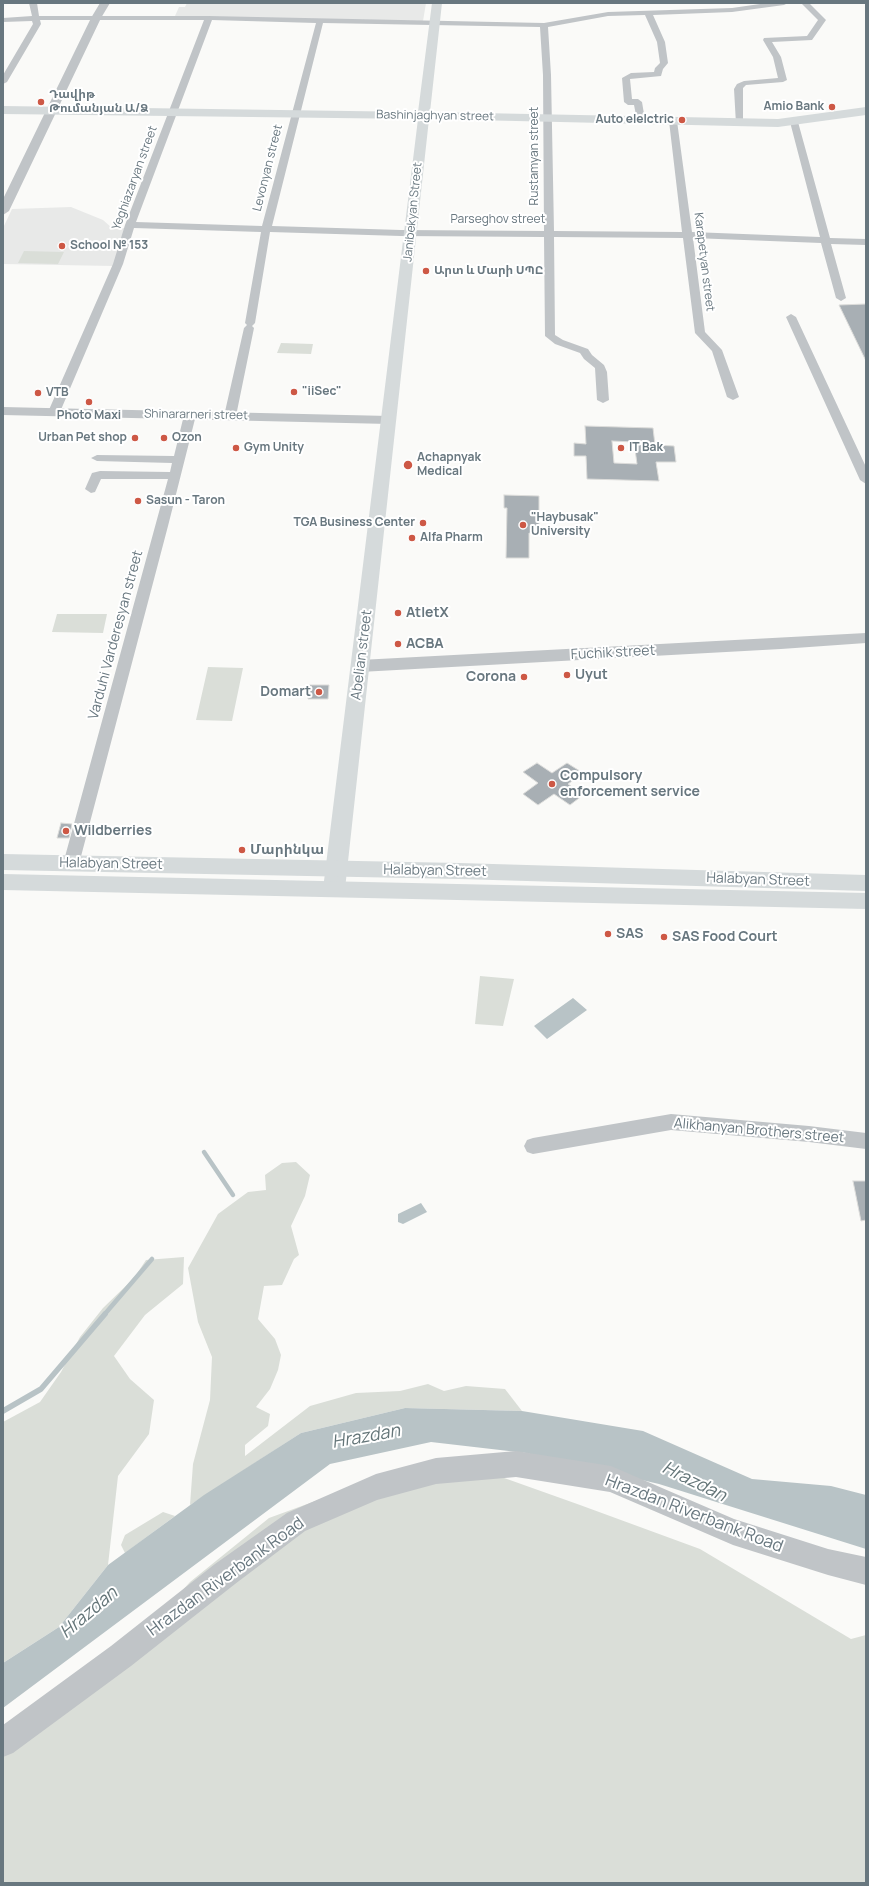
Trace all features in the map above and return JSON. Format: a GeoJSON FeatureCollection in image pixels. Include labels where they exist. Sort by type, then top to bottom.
{"type":"FeatureCollection","features":[{"type":"Feature","properties":{"kind":"main road","name":"Janibekyan Street"},"geometry":{"type":"LineString","coordinates":[[389,420],[437,3]]}},
{"type":"Feature","properties":{"kind":"main road","name":"Bashinjaghyan street"},"geometry":{"type":"LineString","coordinates":[[3,110],[424,115],[739,122],[794,122],[866,111]]}},
{"type":"Feature","properties":{"kind":"main road","name":"Abelian street"},"geometry":{"type":"LineString","coordinates":[[335,879],[389,420]]}},
{"type":"Feature","properties":{"kind":"main road","name":"Halabyan Street"},"geometry":{"type":"LineString","coordinates":[[3,862],[71,864],[335,879]]}},
{"type":"Feature","properties":{"kind":"main road","name":"Halabyan Street"},"geometry":{"type":"LineString","coordinates":[[3,882],[335,879],[510,883],[854,895],[866,883]]}},
{"type":"Feature","properties":{"kind":"street"},"geometry":{"type":"LineString","coordinates":[[3,82],[37,24],[33,3]]}},
{"type":"Feature","properties":{"kind":"street"},"geometry":{"type":"LineString","coordinates":[[3,211],[84,47],[96,18],[106,3]]}},
{"type":"Feature","properties":{"kind":"street"},"geometry":{"type":"LineString","coordinates":[[3,20],[36,18],[209,18],[544,25],[608,14],[732,10],[784,3]]}},
{"type":"Feature","properties":{"kind":"street"},"geometry":{"type":"LineString","coordinates":[[739,122],[738,89],[740,86],[744,84],[782,80],[777,57],[767,40],[809,38],[822,20],[805,3]]}},
{"type":"Feature","properties":{"kind":"street"},"geometry":{"type":"LineString","coordinates":[[641,120],[638,102],[628,102],[626,78],[631,75],[655,74],[660,72],[659,68],[664,63],[661,43],[648,12]]}},
{"type":"Feature","properties":{"kind":"street","name":"Yeghiazaryan street"},"geometry":{"type":"LineString","coordinates":[[54,412],[118,264],[130,225],[209,18]]}},
{"type":"Feature","properties":{"kind":"street","name":"Levonyan street"},"geometry":{"type":"LineString","coordinates":[[230,416],[250,326],[266,230],[320,21]]}},
{"type":"Feature","properties":{"kind":"street","name":"Rustamyan street"},"geometry":{"type":"LineString","coordinates":[[544,25],[548,118],[550,336],[559,342],[584,351],[588,357],[600,367],[602,372],[603,400]]}},
{"type":"Feature","properties":{"kind":"street"},"geometry":{"type":"LineString","coordinates":[[9,54],[21,53]]}},
{"type":"Feature","properties":{"kind":"street","name":"Karapetyan street"},"geometry":{"type":"LineString","coordinates":[[673,121],[700,333],[717,350],[733,397]]}},
{"type":"Feature","properties":{"kind":"street"},"geometry":{"type":"LineString","coordinates":[[794,122],[841,298]]}},
{"type":"Feature","properties":{"kind":"street","name":"Parseghov street"},"geometry":{"type":"LineString","coordinates":[[130,225],[411,233],[548,233],[688,236],[866,242]]}},
{"type":"Feature","properties":{"kind":"street"},"geometry":{"type":"LineString","coordinates":[[791,317],[866,480]]}},
{"type":"Feature","properties":{"kind":"street","name":"Shinararneri street"},"geometry":{"type":"LineString","coordinates":[[3,411],[389,420]]}},
{"type":"Feature","properties":{"kind":"street","name":"Varduhi Varderesyan street"},"geometry":{"type":"LineString","coordinates":[[71,864],[190,415]]}},
{"type":"Feature","properties":{"kind":"street"},"geometry":{"type":"LineString","coordinates":[[97,458],[178,460]]}},
{"type":"Feature","properties":{"kind":"street"},"geometry":{"type":"LineString","coordinates":[[91,489],[96,476],[100,475],[175,476]]}},
{"type":"Feature","properties":{"kind":"street","name":"Fuchik street"},"geometry":{"type":"LineString","coordinates":[[360,666],[781,644],[866,638]]}},
{"type":"Feature","properties":{"kind":"street","name":"Alikhanyan Brothers street"},"geometry":{"type":"LineString","coordinates":[[533,1146],[671,1122],[809,1134],[866,1141]]}},
{"type":"Feature","properties":{"kind":"street","name":"Hrazdan Riverbank Road"},"geometry":{"type":"LineString","coordinates":[[3,1743],[121,1656],[225,1574],[296,1522],[376,1488],[436,1471],[516,1464],[611,1480],[732,1532],[828,1562],[866,1571]]}},
{"type":"Feature","properties":{"kind":"shaded area"},"geometry":{"type":"Polygon","coordinates":[[[187,3],[426,3],[423,21],[175,16],[179,7],[185,7],[187,3]]]}},
{"type":"Feature","properties":{"kind":"shaded area","name":"School № 153"},"geometry":{"type":"Polygon","coordinates":[[[71,207],[103,220],[112,228],[126,228],[114,266],[3,264],[3,228],[12,209],[71,207]]]}},
{"type":"Feature","properties":{"kind":"shaded area"},"geometry":{"type":"Polygon","coordinates":[[[24,251],[64,252],[58,264],[18,263],[24,251]]]}},
{"type":"Feature","properties":{"kind":"shaded area"},"geometry":{"type":"Polygon","coordinates":[[[281,343],[313,344],[311,354],[277,353],[281,343]]]}},
{"type":"Feature","properties":{"kind":"shaded area"},"geometry":{"type":"Polygon","coordinates":[[[57,614],[107,614],[103,633],[52,632],[57,614]]]}},
{"type":"Feature","properties":{"kind":"shaded area"},"geometry":{"type":"Polygon","coordinates":[[[208,667],[243,668],[232,721],[196,720],[208,667]]]}},
{"type":"Feature","properties":{"kind":"shaded area"},"geometry":{"type":"Polygon","coordinates":[[[480,976],[514,979],[503,1026],[475,1024],[480,976]]]}},
{"type":"Feature","properties":{"kind":"shaded area"},"geometry":{"type":"Polygon","coordinates":[[[296,1162],[310,1175],[305,1196],[291,1226],[299,1255],[294,1259],[282,1285],[264,1286],[258,1319],[275,1339],[281,1355],[278,1370],[270,1389],[256,1407],[270,1414],[268,1426],[245,1445],[245,1456],[310,1406],[356,1393],[400,1391],[428,1384],[444,1391],[466,1386],[505,1389],[522,1411],[405,1408],[301,1433],[190,1505],[193,1464],[210,1400],[212,1357],[198,1322],[188,1268],[218,1214],[248,1192],[266,1190],[265,1175],[282,1163],[296,1162]]]}},
{"type":"Feature","properties":{"kind":"shaded area"},"geometry":{"type":"Polygon","coordinates":[[[184,1257],[183,1284],[145,1315],[114,1356],[130,1379],[154,1400],[149,1434],[118,1476],[108,1565],[59,1627],[3,1663],[3,1422],[40,1402],[61,1372],[80,1337],[103,1308],[134,1278],[146,1260],[184,1257]]]}},
{"type":"Feature","properties":{"kind":"shaded area"},"geometry":{"type":"Polygon","coordinates":[[[465,1464],[700,1549],[851,1639],[866,1635],[866,1883],[3,1883],[3,1728],[127,1651],[190,1582],[269,1518],[359,1485],[465,1464]]]}},
{"type":"Feature","properties":{"kind":"shaded area"},"geometry":{"type":"Polygon","coordinates":[[[163,1512],[175,1516],[125,1553],[121,1545],[125,1535],[163,1512]]]}},
{"type":"Feature","properties":{"kind":"water"},"geometry":{"type":"Polygon","coordinates":[[[573,998],[587,1010],[547,1039],[534,1026],[573,998]]]}},
{"type":"Feature","properties":{"kind":"water"},"geometry":{"type":"Polygon","coordinates":[[[421,1203],[427,1212],[403,1224],[398,1222],[398,1214],[421,1203]]]}},
{"type":"Feature","properties":{"kind":"water","name":"Hrazdan"},"geometry":{"type":"Polygon","coordinates":[[[405,1408],[522,1411],[643,1431],[752,1479],[831,1486],[866,1495],[866,1549],[659,1484],[526,1453],[431,1442],[330,1464],[3,1708],[3,1663],[59,1627],[108,1565],[204,1495],[301,1433],[405,1408]]]}},
{"type":"Feature","properties":{"kind":"building"},"geometry":{"type":"Polygon","coordinates":[[[866,304],[866,361],[839,305],[866,304]]]}},
{"type":"Feature","properties":{"kind":"building"},"geometry":{"type":"Polygon","coordinates":[[[585,426],[653,428],[655,445],[674,446],[676,462],[656,462],[659,481],[587,479],[586,456],[574,456],[574,443],[586,444],[585,426]],[[612,441],[614,463],[637,464],[634,442],[612,441]]]}},
{"type":"Feature","properties":{"kind":"building","name":"\"Haybusak\" University"},"geometry":{"type":"Polygon","coordinates":[[[504,495],[539,496],[539,533],[529,533],[529,558],[506,558],[507,508],[504,508],[504,495]]]}},
{"type":"Feature","properties":{"kind":"building","name":"Domart"},"geometry":{"type":"Polygon","coordinates":[[[309,685],[329,685],[328,699],[308,699],[309,685]]]}},
{"type":"Feature","properties":{"kind":"building","name":"Compulsory enforcement service"},"geometry":{"type":"Polygon","coordinates":[[[537,763],[552,773],[567,763],[583,773],[568,784],[583,795],[570,805],[554,794],[538,805],[523,794],[538,783],[523,772],[537,763]]]}},
{"type":"Feature","properties":{"kind":"building","name":"Wildberries"},"geometry":{"type":"Polygon","coordinates":[[[61,823],[72,824],[69,838],[57,838],[61,823]]]}},
{"type":"Feature","properties":{"kind":"building"},"geometry":{"type":"Polygon","coordinates":[[[853,1181],[866,1181],[866,1220],[861,1221],[853,1181]]]}},
{"type":"Feature","properties":{"kind":"waterway"},"geometry":{"type":"LineString","coordinates":[[204,1152],[233,1195]]}},
{"type":"Feature","properties":{"kind":"waterway"},"geometry":{"type":"LineString","coordinates":[[104,1315],[152,1259]]}},
{"type":"Feature","properties":{"kind":"waterway"},"geometry":{"type":"LineString","coordinates":[[3,1411],[41,1389],[105,1314]]}},
{"type":"Feature","properties":{"kind":"place","name":"Դավիթ Թումանյան Ա/Ձ"},"geometry":{"type":"Point","coordinates":[41,102]}},
{"type":"Feature","properties":{"kind":"place","name":"Amio Bank"},"geometry":{"type":"Point","coordinates":[832,107]}},
{"type":"Feature","properties":{"kind":"place","name":"Auto elelctric"},"geometry":{"type":"Point","coordinates":[682,120]}},
{"type":"Feature","properties":{"kind":"place","name":"School № 153"},"geometry":{"type":"Point","coordinates":[62,246]}},
{"type":"Feature","properties":{"kind":"place","name":"Արտ և Մարի ՍՊԸ"},"geometry":{"type":"Point","coordinates":[426,271]}},
{"type":"Feature","properties":{"kind":"place","name":"\"iiSec\""},"geometry":{"type":"Point","coordinates":[294,392]}},
{"type":"Feature","properties":{"kind":"place","name":"VTB"},"geometry":{"type":"Point","coordinates":[38,393]}},
{"type":"Feature","properties":{"kind":"place","name":"Photo Maxi"},"geometry":{"type":"Point","coordinates":[89,402]}},
{"type":"Feature","properties":{"kind":"place","name":"Urban Pet shop"},"geometry":{"type":"Point","coordinates":[135,438]}},
{"type":"Feature","properties":{"kind":"place","name":"Ozon"},"geometry":{"type":"Point","coordinates":[164,438]}},
{"type":"Feature","properties":{"kind":"place","name":"Gym Unity"},"geometry":{"type":"Point","coordinates":[236,448]}},
{"type":"Feature","properties":{"kind":"place","name":"IT Bak"},"geometry":{"type":"Point","coordinates":[621,448]}},
{"type":"Feature","properties":{"kind":"place","name":"Achapnyak Medical"},"geometry":{"type":"Point","coordinates":[408,465]}},
{"type":"Feature","properties":{"kind":"place","name":"Sasun - Taron"},"geometry":{"type":"Point","coordinates":[138,501]}},
{"type":"Feature","properties":{"kind":"place","name":"TGA Business Center"},"geometry":{"type":"Point","coordinates":[423,523]}},
{"type":"Feature","properties":{"kind":"place","name":"\"Haybusak\" University"},"geometry":{"type":"Point","coordinates":[523,525]}},
{"type":"Feature","properties":{"kind":"place","name":"Alfa Pharm"},"geometry":{"type":"Point","coordinates":[412,538]}},
{"type":"Feature","properties":{"kind":"place","name":"AtletX"},"geometry":{"type":"Point","coordinates":[398,613]}},
{"type":"Feature","properties":{"kind":"place","name":"ACBA"},"geometry":{"type":"Point","coordinates":[398,644]}},
{"type":"Feature","properties":{"kind":"place","name":"Uyut"},"geometry":{"type":"Point","coordinates":[567,675]}},
{"type":"Feature","properties":{"kind":"place","name":"Corona"},"geometry":{"type":"Point","coordinates":[524,677]}},
{"type":"Feature","properties":{"kind":"place","name":"Domart"},"geometry":{"type":"Point","coordinates":[319,692]}},
{"type":"Feature","properties":{"kind":"place","name":"Compulsory enforcement service"},"geometry":{"type":"Point","coordinates":[552,784]}},
{"type":"Feature","properties":{"kind":"place","name":"Wildberries"},"geometry":{"type":"Point","coordinates":[66,831]}},
{"type":"Feature","properties":{"kind":"place","name":"Մարինկա"},"geometry":{"type":"Point","coordinates":[242,850]}},
{"type":"Feature","properties":{"kind":"place","name":"SAS"},"geometry":{"type":"Point","coordinates":[608,934]}},
{"type":"Feature","properties":{"kind":"place","name":"SAS Food Court"},"geometry":{"type":"Point","coordinates":[664,937]}}]}
